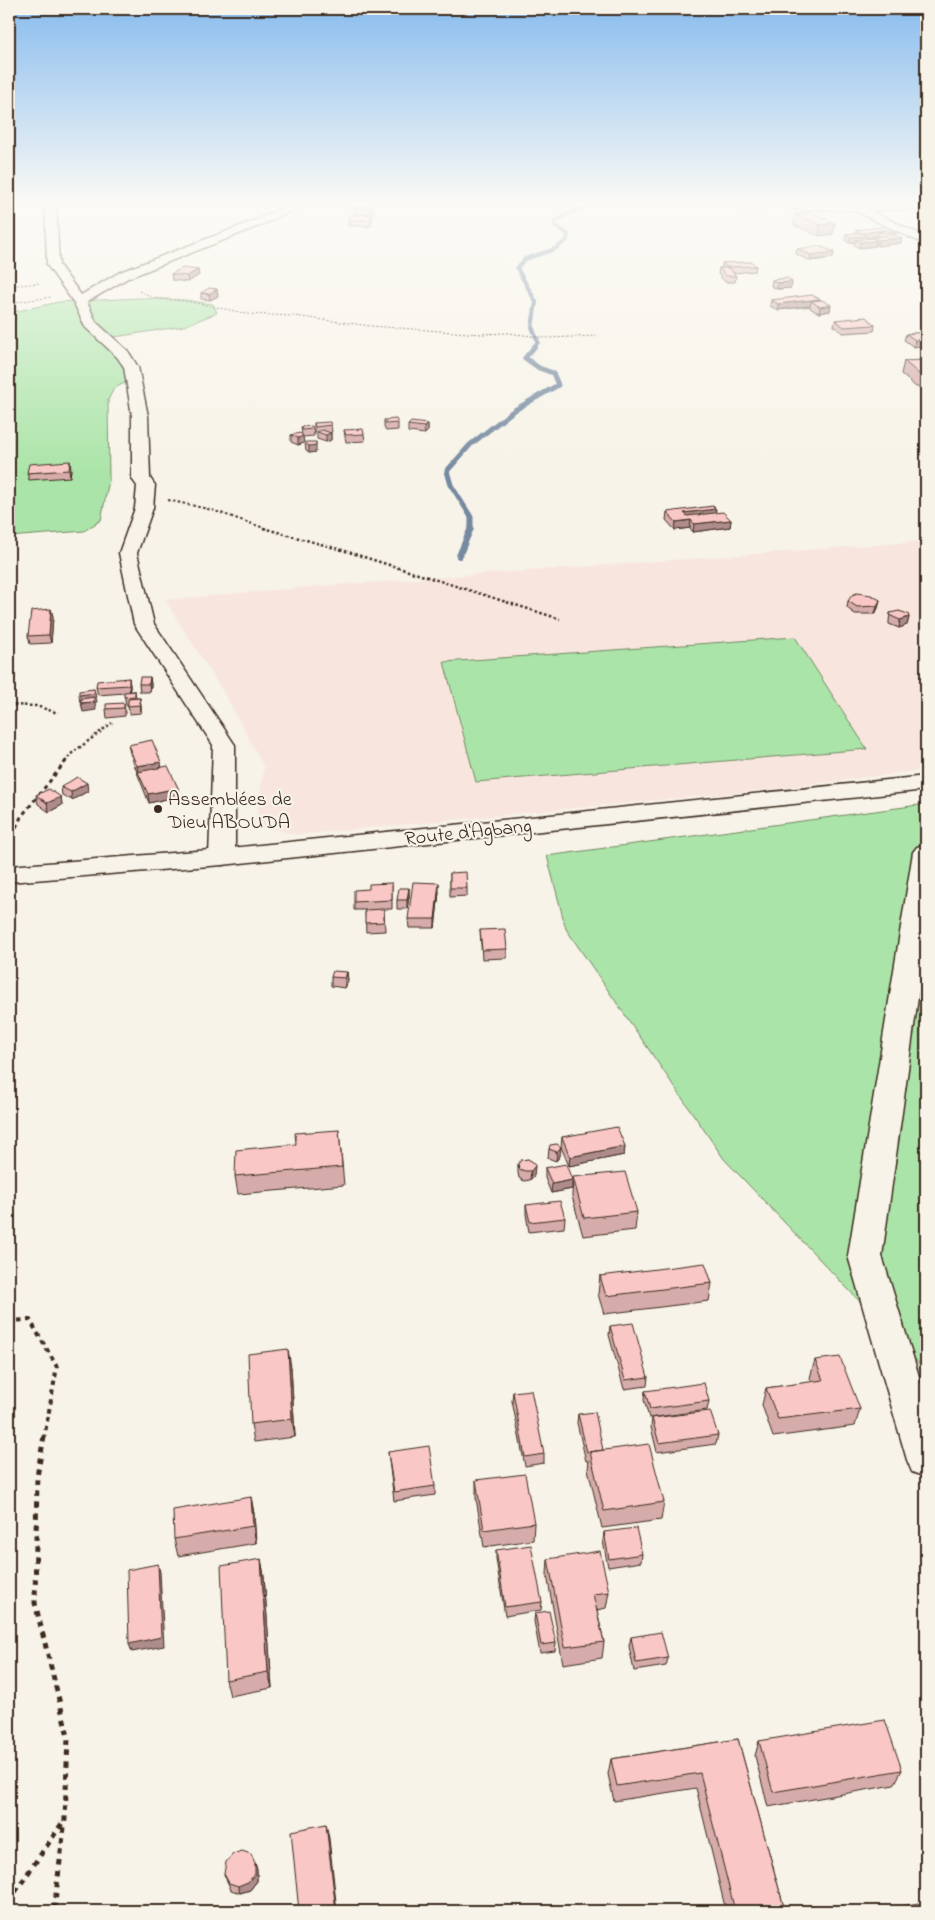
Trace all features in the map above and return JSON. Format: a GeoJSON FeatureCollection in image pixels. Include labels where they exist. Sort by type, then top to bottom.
{"type":"FeatureCollection","features":[{"type":"Feature","properties":{"kind":"street"},"geometry":{"type":"LineString","coordinates":[[73,294],[90,324],[123,354],[131,367],[140,416],[141,479],[146,485],[144,508],[128,553],[144,624],[224,745],[222,857]]}},
{"type":"Feature","properties":{"kind":"street"},"geometry":{"type":"LineString","coordinates":[[78,300],[90,294]]}},
{"type":"Feature","properties":{"kind":"street","name":"Route d'Agbang"},"geometry":{"type":"LineString","coordinates":[[9,874],[222,857],[926,783]]}},
{"type":"Feature","properties":{"kind":"street"},"geometry":{"type":"LineString","coordinates":[[926,852],[865,1256],[926,1460]]}},
{"type":"Feature","properties":{"kind":"path"},"geometry":{"type":"LineString","coordinates":[[145,294],[158,300],[186,301],[249,314],[294,316],[371,326],[482,334],[508,333],[546,338],[597,336]]}},
{"type":"Feature","properties":{"kind":"path"},"geometry":{"type":"LineString","coordinates":[[9,303],[48,297],[78,300]]}},
{"type":"Feature","properties":{"kind":"path"},"geometry":{"type":"LineString","coordinates":[[145,495],[212,510],[252,525],[342,550],[560,619]]}},
{"type":"Feature","properties":{"kind":"path"},"geometry":{"type":"LineString","coordinates":[[9,705],[36,706],[58,713]]}},
{"type":"Feature","properties":{"kind":"path"},"geometry":{"type":"LineString","coordinates":[[9,842],[21,816],[71,754],[112,723]]}},
{"type":"Feature","properties":{"kind":"path"},"geometry":{"type":"LineString","coordinates":[[9,1321],[30,1320],[57,1367],[37,1477],[35,1603],[68,1736],[65,1818],[54,1911]]}},
{"type":"Feature","properties":{"kind":"path"},"geometry":{"type":"LineString","coordinates":[[9,1901],[65,1818]]}},
{"type":"Feature","properties":{"kind":"shaded area"},"geometry":{"type":"Polygon","coordinates":[[[926,541],[926,770],[774,789],[297,835],[255,825],[264,767],[227,698],[165,600],[296,588],[926,541]]]}},
{"type":"Feature","properties":{"kind":"green space"},"geometry":{"type":"Polygon","coordinates":[[[140,298],[184,300],[213,304],[217,313],[184,326],[102,339],[130,365],[127,382],[114,388],[108,400],[109,480],[101,520],[84,531],[9,537],[9,313],[59,302],[140,298]]]}},
{"type":"Feature","properties":{"kind":"green space"},"geometry":{"type":"Polygon","coordinates":[[[795,637],[867,749],[476,782],[444,662],[795,637]]]}},
{"type":"Feature","properties":{"kind":"green space"},"geometry":{"type":"Polygon","coordinates":[[[926,804],[926,1371],[724,1159],[566,929],[547,856],[926,804]]]}},
{"type":"Feature","properties":{"kind":"building"},"geometry":{"type":"Polygon","coordinates":[[[812,295],[820,299],[778,304],[771,300],[812,295]]]}},
{"type":"Feature","properties":{"kind":"building"},"geometry":{"type":"Polygon","coordinates":[[[822,300],[831,305],[820,307],[811,301],[822,300]]]}},
{"type":"Feature","properties":{"kind":"building"},"geometry":{"type":"Polygon","coordinates":[[[866,317],[875,325],[844,327],[835,320],[866,317]]]}},
{"type":"Feature","properties":{"kind":"building"},"geometry":{"type":"Polygon","coordinates":[[[926,332],[926,339],[915,340],[906,334],[926,332]]]}},
{"type":"Feature","properties":{"kind":"building"},"geometry":{"type":"Polygon","coordinates":[[[926,360],[926,374],[919,374],[904,361],[926,360]]]}},
{"type":"Feature","properties":{"kind":"building"},"geometry":{"type":"Polygon","coordinates":[[[396,419],[398,423],[386,424],[384,420],[396,419]]]}},
{"type":"Feature","properties":{"kind":"building"},"geometry":{"type":"Polygon","coordinates":[[[330,422],[331,425],[315,427],[314,423],[330,422]]]}},
{"type":"Feature","properties":{"kind":"building"},"geometry":{"type":"Polygon","coordinates":[[[411,422],[428,424],[424,427],[408,425],[411,422]]]}},
{"type":"Feature","properties":{"kind":"building"},"geometry":{"type":"Polygon","coordinates":[[[312,426],[313,429],[302,430],[301,427],[312,426]]]}},
{"type":"Feature","properties":{"kind":"building"},"geometry":{"type":"Polygon","coordinates":[[[363,429],[364,434],[346,435],[344,430],[363,429]]]}},
{"type":"Feature","properties":{"kind":"building"},"geometry":{"type":"Polygon","coordinates":[[[322,430],[331,433],[326,435],[317,432],[322,430]]]}},
{"type":"Feature","properties":{"kind":"building"},"geometry":{"type":"Polygon","coordinates":[[[300,433],[303,436],[298,438],[291,435],[300,433]]]}},
{"type":"Feature","properties":{"kind":"building"},"geometry":{"type":"Polygon","coordinates":[[[306,442],[316,442],[316,445],[309,446],[306,442]]]}},
{"type":"Feature","properties":{"kind":"building"},"geometry":{"type":"Polygon","coordinates":[[[70,461],[69,470],[27,473],[29,464],[70,461]]]}},
{"type":"Feature","properties":{"kind":"building"},"geometry":{"type":"Polygon","coordinates":[[[713,506],[716,509],[684,513],[687,516],[723,512],[731,520],[694,524],[691,520],[676,522],[667,512],[713,506]]]}},
{"type":"Feature","properties":{"kind":"building"},"geometry":{"type":"Polygon","coordinates":[[[857,593],[871,595],[880,600],[877,606],[857,607],[848,601],[852,595],[857,593]]]}},
{"type":"Feature","properties":{"kind":"building"},"geometry":{"type":"Polygon","coordinates":[[[51,609],[49,635],[28,636],[31,611],[51,609]]]}},
{"type":"Feature","properties":{"kind":"building"},"geometry":{"type":"Polygon","coordinates":[[[899,611],[908,614],[909,617],[900,620],[891,616],[890,613],[899,611]]]}},
{"type":"Feature","properties":{"kind":"building"},"geometry":{"type":"Polygon","coordinates":[[[140,677],[150,677],[149,684],[139,684],[140,677]]]}},
{"type":"Feature","properties":{"kind":"building"},"geometry":{"type":"Polygon","coordinates":[[[129,678],[129,685],[96,687],[97,681],[129,678]]]}},
{"type":"Feature","properties":{"kind":"building"},"geometry":{"type":"Polygon","coordinates":[[[94,689],[95,693],[79,695],[79,691],[94,689]]]}},
{"type":"Feature","properties":{"kind":"building"},"geometry":{"type":"Polygon","coordinates":[[[135,691],[135,696],[124,697],[124,692],[135,691]]]}},
{"type":"Feature","properties":{"kind":"building"},"geometry":{"type":"Polygon","coordinates":[[[94,697],[94,702],[81,703],[81,699],[94,697]]]}},
{"type":"Feature","properties":{"kind":"building"},"geometry":{"type":"Polygon","coordinates":[[[140,698],[140,705],[128,706],[128,699],[140,698]]]}},
{"type":"Feature","properties":{"kind":"building"},"geometry":{"type":"Polygon","coordinates":[[[124,703],[124,708],[106,709],[106,704],[124,703]]]}},
{"type":"Feature","properties":{"kind":"building"},"geometry":{"type":"Polygon","coordinates":[[[152,740],[161,762],[137,766],[128,745],[152,740]]]}},
{"type":"Feature","properties":{"kind":"building"},"geometry":{"type":"Polygon","coordinates":[[[168,766],[178,788],[148,794],[138,772],[168,766]]]}},
{"type":"Feature","properties":{"kind":"building"},"geometry":{"type":"Polygon","coordinates":[[[77,777],[87,783],[71,792],[61,787],[77,777]]]}},
{"type":"Feature","properties":{"kind":"building"},"geometry":{"type":"Polygon","coordinates":[[[49,789],[61,797],[47,803],[36,795],[49,789]]]}},
{"type":"Feature","properties":{"kind":"building"},"geometry":{"type":"Polygon","coordinates":[[[466,872],[467,888],[450,888],[450,873],[466,872]]]}},
{"type":"Feature","properties":{"kind":"building"},"geometry":{"type":"Polygon","coordinates":[[[413,882],[439,883],[435,919],[408,919],[413,882]]]}},
{"type":"Feature","properties":{"kind":"building"},"geometry":{"type":"Polygon","coordinates":[[[392,883],[392,900],[354,902],[354,890],[369,889],[369,884],[392,883]]]}},
{"type":"Feature","properties":{"kind":"building"},"geometry":{"type":"Polygon","coordinates":[[[399,888],[409,888],[407,900],[397,900],[399,888]]]}},
{"type":"Feature","properties":{"kind":"building"},"geometry":{"type":"Polygon","coordinates":[[[384,909],[384,922],[365,923],[365,910],[384,909]]]}},
{"type":"Feature","properties":{"kind":"building"},"geometry":{"type":"Polygon","coordinates":[[[505,929],[507,949],[482,950],[480,930],[505,929]]]}},
{"type":"Feature","properties":{"kind":"building"},"geometry":{"type":"Polygon","coordinates":[[[333,971],[347,972],[345,978],[331,977],[333,971]]]}},
{"type":"Feature","properties":{"kind":"building"},"geometry":{"type":"Polygon","coordinates":[[[617,1127],[625,1146],[570,1157],[562,1137],[617,1127]]]}},
{"type":"Feature","properties":{"kind":"building"},"geometry":{"type":"Polygon","coordinates":[[[339,1130],[342,1167],[235,1176],[236,1150],[296,1144],[295,1133],[339,1130]]]}},
{"type":"Feature","properties":{"kind":"building"},"geometry":{"type":"Polygon","coordinates":[[[557,1144],[561,1147],[557,1152],[549,1149],[550,1145],[557,1144]]]}},
{"type":"Feature","properties":{"kind":"building"},"geometry":{"type":"Polygon","coordinates":[[[528,1159],[535,1166],[531,1171],[519,1169],[518,1164],[521,1160],[528,1159]]]}},
{"type":"Feature","properties":{"kind":"building"},"geometry":{"type":"Polygon","coordinates":[[[566,1164],[572,1180],[552,1184],[545,1168],[566,1164]]]}},
{"type":"Feature","properties":{"kind":"building"},"geometry":{"type":"Polygon","coordinates":[[[625,1172],[637,1212],[584,1218],[573,1177],[625,1172]]]}},
{"type":"Feature","properties":{"kind":"building"},"geometry":{"type":"Polygon","coordinates":[[[560,1201],[565,1218],[530,1222],[526,1205],[560,1201]]]}},
{"type":"Feature","properties":{"kind":"building"},"geometry":{"type":"Polygon","coordinates":[[[705,1263],[712,1283],[606,1296],[600,1276],[705,1263]]]}},
{"type":"Feature","properties":{"kind":"building"},"geometry":{"type":"Polygon","coordinates":[[[633,1323],[648,1377],[625,1380],[610,1326],[633,1323]]]}},
{"type":"Feature","properties":{"kind":"building"},"geometry":{"type":"Polygon","coordinates":[[[288,1349],[292,1419],[251,1424],[248,1354],[288,1349]]]}},
{"type":"Feature","properties":{"kind":"building"},"geometry":{"type":"Polygon","coordinates":[[[840,1357],[860,1409],[778,1419],[766,1388],[823,1380],[815,1360],[840,1357]]]}},
{"type":"Feature","properties":{"kind":"building"},"geometry":{"type":"Polygon","coordinates":[[[704,1383],[709,1401],[650,1409],[645,1391],[704,1383]]]}},
{"type":"Feature","properties":{"kind":"building"},"geometry":{"type":"Polygon","coordinates":[[[531,1390],[544,1454],[525,1457],[513,1392],[531,1390]]]}},
{"type":"Feature","properties":{"kind":"building"},"geometry":{"type":"Polygon","coordinates":[[[710,1411],[718,1435],[659,1443],[652,1418],[710,1411]]]}},
{"type":"Feature","properties":{"kind":"building"},"geometry":{"type":"Polygon","coordinates":[[[595,1412],[603,1450],[587,1452],[578,1414],[595,1412]]]}},
{"type":"Feature","properties":{"kind":"building"},"geometry":{"type":"Polygon","coordinates":[[[649,1444],[664,1502],[604,1511],[590,1452],[649,1444]]]}},
{"type":"Feature","properties":{"kind":"building"},"geometry":{"type":"Polygon","coordinates":[[[429,1446],[435,1486],[394,1492],[388,1452],[429,1446]]]}},
{"type":"Feature","properties":{"kind":"building"},"geometry":{"type":"Polygon","coordinates":[[[525,1474],[534,1523],[484,1530],[476,1480],[525,1474]]]}},
{"type":"Feature","properties":{"kind":"building"},"geometry":{"type":"Polygon","coordinates":[[[251,1497],[253,1526],[174,1539],[173,1510],[251,1497]]]}},
{"type":"Feature","properties":{"kind":"building"},"geometry":{"type":"Polygon","coordinates":[[[636,1528],[642,1554],[609,1559],[604,1532],[636,1528]]]}},
{"type":"Feature","properties":{"kind":"building"},"geometry":{"type":"Polygon","coordinates":[[[531,1545],[542,1602],[505,1607],[496,1550],[531,1545]]]}},
{"type":"Feature","properties":{"kind":"building"},"geometry":{"type":"Polygon","coordinates":[[[600,1551],[609,1592],[593,1594],[604,1642],[565,1647],[548,1559],[600,1551]]]}},
{"type":"Feature","properties":{"kind":"building"},"geometry":{"type":"Polygon","coordinates":[[[261,1559],[268,1672],[226,1680],[221,1566],[261,1559]]]}},
{"type":"Feature","properties":{"kind":"building"},"geometry":{"type":"Polygon","coordinates":[[[158,1564],[161,1637],[129,1644],[127,1570],[158,1564]]]}},
{"type":"Feature","properties":{"kind":"building"},"geometry":{"type":"Polygon","coordinates":[[[549,1611],[556,1643],[541,1645],[535,1613],[549,1611]]]}},
{"type":"Feature","properties":{"kind":"building"},"geometry":{"type":"Polygon","coordinates":[[[661,1632],[668,1658],[636,1663],[631,1637],[661,1632]]]}},
{"type":"Feature","properties":{"kind":"building"},"geometry":{"type":"Polygon","coordinates":[[[885,1720],[902,1770],[773,1792],[759,1741],[885,1720]]]}},
{"type":"Feature","properties":{"kind":"building"},"geometry":{"type":"Polygon","coordinates":[[[738,1739],[785,1911],[735,1911],[700,1773],[617,1786],[611,1759],[738,1739]]]}},
{"type":"Feature","properties":{"kind":"building"},"geometry":{"type":"Polygon","coordinates":[[[326,1824],[336,1911],[299,1911],[291,1831],[326,1824]]]}},
{"type":"Feature","properties":{"kind":"building"},"geometry":{"type":"Polygon","coordinates":[[[242,1851],[251,1854],[255,1863],[255,1874],[248,1882],[238,1886],[229,1883],[224,1874],[226,1862],[233,1854],[242,1851]]]}},
{"type":"Feature","properties":{"kind":"building"},"geometry":{"type":"Polygon","coordinates":[[[918,1903],[921,1911],[877,1911],[918,1903]]]}},
{"type":"Feature","properties":{"kind":"waterway"},"geometry":{"type":"LineString","coordinates":[[531,294],[536,302],[532,327],[538,342],[534,347]]}},
{"type":"Feature","properties":{"kind":"waterway"},"geometry":{"type":"LineString","coordinates":[[471,528],[471,517],[451,485],[447,471],[470,445],[513,411],[558,385],[553,373],[539,368],[525,358],[535,346]]}},
{"type":"Feature","properties":{"kind":"waterway"},"geometry":{"type":"LineString","coordinates":[[459,556],[471,528]]}},
{"type":"Feature","properties":{"kind":"place","name":"Assemblées de Dieu ABOUDA"},"geometry":{"type":"Point","coordinates":[158,809]}}]}
